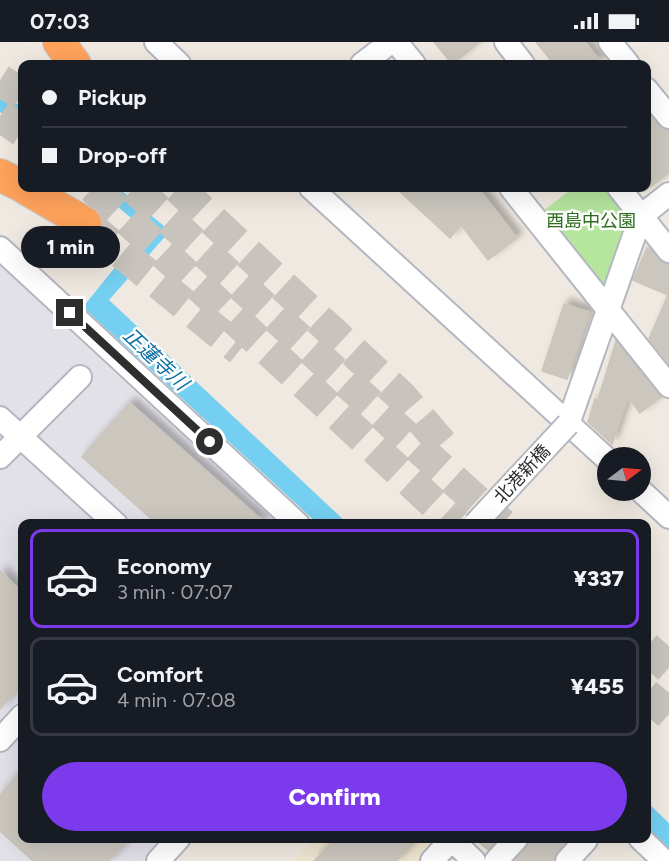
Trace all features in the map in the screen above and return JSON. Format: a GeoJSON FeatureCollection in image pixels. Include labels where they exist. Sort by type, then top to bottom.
{"type":"FeatureCollection","features":[{"type":"Feature","properties":{"kind":"highway"},"geometry":{"type":"LineString","coordinates":[[59,42],[72,60]]}},
{"type":"Feature","properties":{"kind":"highway"},"geometry":{"type":"LineString","coordinates":[[0,175],[18,184]]}},
{"type":"Feature","properties":{"kind":"highway"},"geometry":{"type":"LineString","coordinates":[[32,192],[85,223]]}},
{"type":"Feature","properties":{"kind":"street"},"geometry":{"type":"LineString","coordinates":[[156,42],[175,60]]}},
{"type":"Feature","properties":{"kind":"street"},"geometry":{"type":"LineString","coordinates":[[367,60],[391,42]]}},
{"type":"Feature","properties":{"kind":"street"},"geometry":{"type":"LineString","coordinates":[[396,42],[411,60]]}},
{"type":"Feature","properties":{"kind":"street"},"geometry":{"type":"LineString","coordinates":[[506,42],[520,60]]}},
{"type":"Feature","properties":{"kind":"street"},"geometry":{"type":"LineString","coordinates":[[610,42],[625,60]]}},
{"type":"Feature","properties":{"kind":"street"},"geometry":{"type":"LineString","coordinates":[[651,95],[669,117]]}},
{"type":"Feature","properties":{"kind":"street"},"geometry":{"type":"LineString","coordinates":[[315,192],[597,450]]}},
{"type":"Feature","properties":{"kind":"street"},"geometry":{"type":"LineString","coordinates":[[514,192],[669,386]]}},
{"type":"Feature","properties":{"kind":"street"},"geometry":{"type":"LineString","coordinates":[[622,192],[669,251]]}},
{"type":"Feature","properties":{"kind":"street"},"geometry":{"type":"LineString","coordinates":[[568,424],[641,216],[669,194]]}},
{"type":"Feature","properties":{"kind":"street"},"geometry":{"type":"LineString","coordinates":[[0,248],[293,519]]}},
{"type":"Feature","properties":{"kind":"street"},"geometry":{"type":"LineString","coordinates":[[0,457],[80,377]]}},
{"type":"Feature","properties":{"kind":"street"},"geometry":{"type":"LineString","coordinates":[[0,418],[111,519]]}},
{"type":"Feature","properties":{"kind":"street","name":"北港新橋"},"geometry":{"type":"LineString","coordinates":[[481,519],[568,424]]}},
{"type":"Feature","properties":{"kind":"street"},"geometry":{"type":"LineString","coordinates":[[651,500],[669,517]]}},
{"type":"Feature","properties":{"kind":"street"},"geometry":{"type":"LineString","coordinates":[[0,740],[18,720]]}},
{"type":"Feature","properties":{"kind":"street"},"geometry":{"type":"LineString","coordinates":[[158,861],[174,843]]}},
{"type":"Feature","properties":{"kind":"street"},"geometry":{"type":"LineString","coordinates":[[496,861],[512,843]]}},
{"type":"Feature","properties":{"kind":"street"},"geometry":{"type":"LineString","coordinates":[[567,861],[583,843]]}},
{"type":"Feature","properties":{"kind":"street"},"geometry":{"type":"LineString","coordinates":[[645,843],[664,861]]}},
{"type":"Feature","properties":{"kind":"street"},"geometry":{"type":"LineString","coordinates":[[432,861],[461,845]]}},
{"type":"Feature","properties":{"kind":"shaded area"},"geometry":{"type":"Polygon","coordinates":[[[0,265],[275,519],[18,519],[18,843],[160,843],[143,861],[0,861],[0,265]]]}},
{"type":"Feature","properties":{"kind":"shaded area"},"geometry":{"type":"Polygon","coordinates":[[[310,843],[430,843],[435,847],[422,861],[293,861],[310,843]]]}},
{"type":"Feature","properties":{"kind":"green space","name":"酉島中公園"},"geometry":{"type":"Polygon","coordinates":[[[568,192],[614,192],[628,215],[604,285],[597,286],[543,211],[568,192]]]}},
{"type":"Feature","properties":{"kind":"water"},"geometry":{"type":"Polygon","coordinates":[[[0,90],[18,105],[18,123],[0,112],[0,90]]]}},
{"type":"Feature","properties":{"kind":"water","name":"正蓮寺川"},"geometry":{"type":"Polygon","coordinates":[[[101,192],[123,192],[170,231],[109,300],[343,519],[313,519],[83,307],[145,230],[101,192]]]}},
{"type":"Feature","properties":{"kind":"water"},"geometry":{"type":"Polygon","coordinates":[[[651,806],[669,823],[669,848],[651,831],[651,806]]]}},
{"type":"Feature","properties":{"kind":"building"},"geometry":{"type":"Polygon","coordinates":[[[434,42],[480,42],[457,60],[449,60],[434,42]]]}},
{"type":"Feature","properties":{"kind":"building"},"geometry":{"type":"Polygon","coordinates":[[[536,42],[585,42],[599,60],[551,60],[536,42]]]}},
{"type":"Feature","properties":{"kind":"building"},"geometry":{"type":"Polygon","coordinates":[[[651,117],[659,126],[669,131],[669,173],[651,186],[651,117]]]}},
{"type":"Feature","properties":{"kind":"building"},"geometry":{"type":"Polygon","coordinates":[[[400,192],[481,192],[517,238],[488,260],[461,225],[450,238],[400,192]]]}},
{"type":"Feature","properties":{"kind":"building"},"geometry":{"type":"Polygon","coordinates":[[[647,248],[664,263],[669,264],[669,364],[649,339],[668,295],[633,280],[647,248]]]}},
{"type":"Feature","properties":{"kind":"building"},"geometry":{"type":"Polygon","coordinates":[[[564,304],[589,312],[567,379],[542,371],[564,304]]]}},
{"type":"Feature","properties":{"kind":"building"},"geometry":{"type":"Polygon","coordinates":[[[616,341],[661,397],[640,413],[628,397],[612,444],[588,422],[595,399],[598,400],[616,341]]]}},
{"type":"Feature","properties":{"kind":"building"},"geometry":{"type":"Polygon","coordinates":[[[130,403],[260,519],[151,519],[82,457],[130,403]]]}},
{"type":"Feature","properties":{"kind":"building"},"geometry":{"type":"Polygon","coordinates":[[[0,571],[18,588],[18,689],[0,709],[0,571]]]}},
{"type":"Feature","properties":{"kind":"building"},"geometry":{"type":"Polygon","coordinates":[[[18,775],[18,843],[125,843],[109,861],[33,861],[0,831],[0,795],[18,775]]]}},
{"type":"Feature","properties":{"kind":"building"},"geometry":{"type":"Polygon","coordinates":[[[331,843],[409,843],[411,845],[397,861],[314,861],[331,843]]]}},
{"type":"Feature","properties":{"kind":"building"},"geometry":{"type":"Polygon","coordinates":[[[480,843],[494,843],[488,850],[480,843]]]}},
{"type":"Feature","properties":{"kind":"building"},"geometry":{"type":"Polygon","coordinates":[[[528,843],[565,843],[557,852],[554,861],[514,861],[528,843]]]}},
{"type":"Feature","properties":{"kind":"tunnel"},"geometry":{"type":"LineString","coordinates":[[0,80],[18,91]]}},
{"type":"Feature","properties":{"kind":"tunnel"},"geometry":{"type":"LineString","coordinates":[[0,116],[18,128]]}},
{"type":"Feature","properties":{"kind":"tunnel"},"geometry":{"type":"LineString","coordinates":[[97,192],[451,519]]}},
{"type":"Feature","properties":{"kind":"tunnel"},"geometry":{"type":"LineString","coordinates":[[138,192],[497,519]]}},
{"type":"Feature","properties":{"kind":"tunnel"},"geometry":{"type":"LineString","coordinates":[[182,192],[401,396],[447,450]]}},
{"type":"Feature","properties":{"kind":"tunnel"},"geometry":{"type":"LineString","coordinates":[[85,223],[240,350]]}},
{"type":"Feature","properties":{"kind":"tunnel"},"geometry":{"type":"LineString","coordinates":[[651,652],[669,668]]}},
{"type":"Feature","properties":{"kind":"tunnel"},"geometry":{"type":"LineString","coordinates":[[651,698],[669,714]]}},
{"type":"Feature","properties":{"kind":"route"},"geometry":{"type":"LineString","coordinates":[[70,313],[210,442]]}}]}
